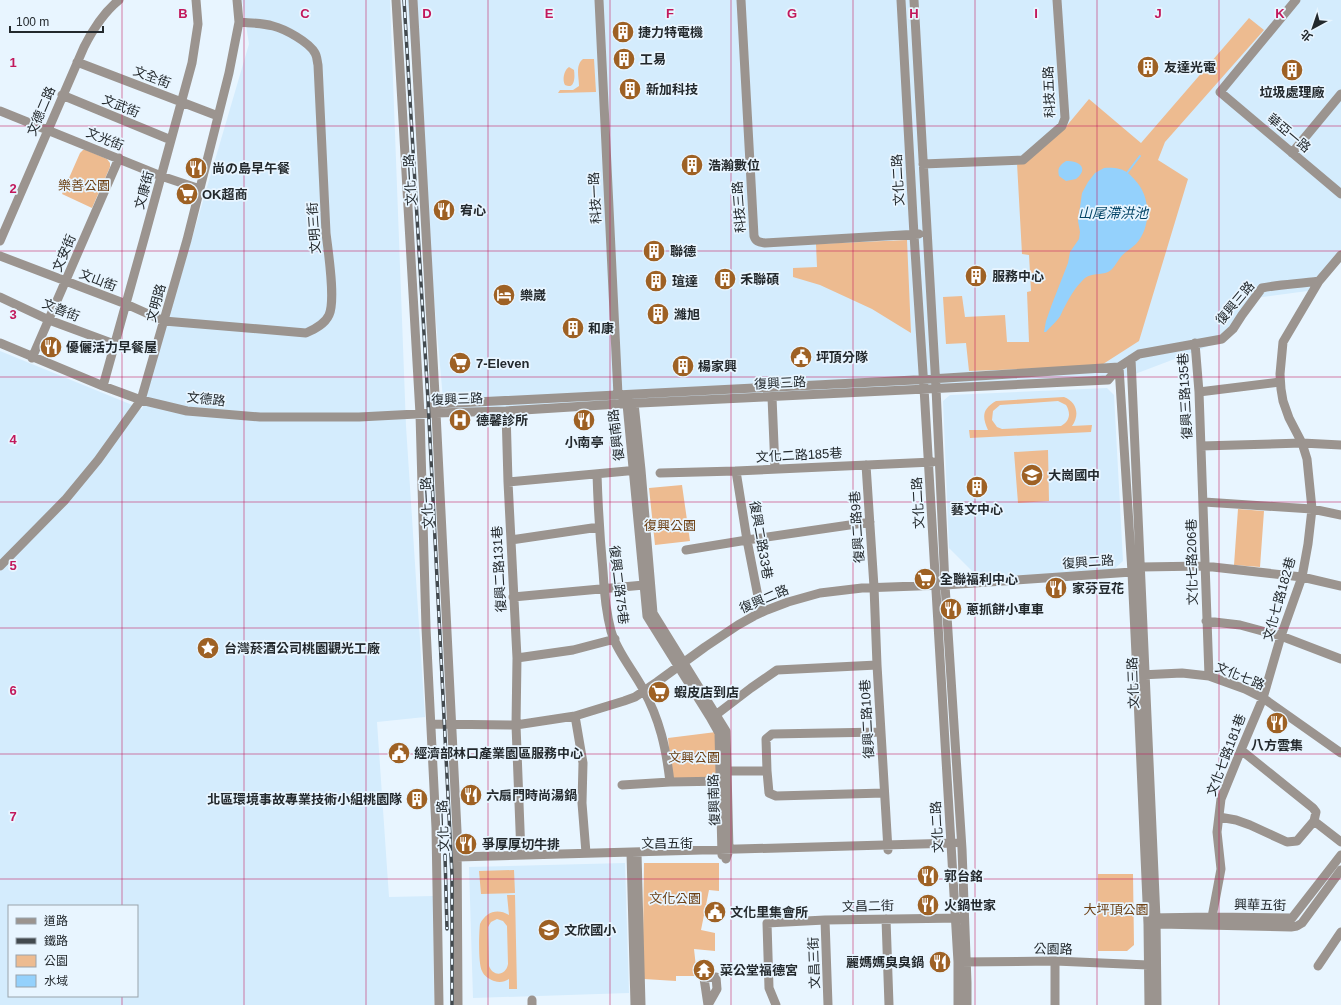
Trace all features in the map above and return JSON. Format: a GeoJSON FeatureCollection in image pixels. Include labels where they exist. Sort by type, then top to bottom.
{"type":"FeatureCollection","features":[{"type":"Feature","properties":{"kind":"street","name":"文德二路"},"geometry":{"type":"LineString","coordinates":[[0,241],[62,95],[93,29],[102,17],[119,0]]}},
{"type":"Feature","properties":{"kind":"street","name":"文康街"},"geometry":{"type":"LineString","coordinates":[[103,386],[192,63],[198,24],[196,0]]}},
{"type":"Feature","properties":{"kind":"street","name":"文明路"},"geometry":{"type":"LineString","coordinates":[[0,566],[65,500],[98,460],[141,400],[187,240],[229,73],[239,22],[237,0]]}},
{"type":"Feature","properties":{"kind":"street","name":"文化一路"},"geometry":{"type":"LineString","coordinates":[[396,0],[420,414],[426,628],[436,828],[439,1005]]}},
{"type":"Feature","properties":{"kind":"street","name":"文化一路"},"geometry":{"type":"LineString","coordinates":[[413,0],[436,408],[457,831],[458,1005]]}},
{"type":"Feature","properties":{"kind":"street","name":"科技一路"},"geometry":{"type":"LineString","coordinates":[[598,0],[618,394]]}},
{"type":"Feature","properties":{"kind":"street","name":"科技三路"},"geometry":{"type":"LineString","coordinates":[[741,0],[755,240],[765,242],[926,234]]}},
{"type":"Feature","properties":{"kind":"street","name":"文化二路"},"geometry":{"type":"LineString","coordinates":[[901,0],[928,462],[940,585],[961,846],[960,918],[962,962],[967,1005]]}},
{"type":"Feature","properties":{"kind":"street","name":"文化二路"},"geometry":{"type":"LineString","coordinates":[[914,0],[939,462],[940,585],[951,847],[960,918]]}},
{"type":"Feature","properties":{"kind":"street","name":"科技五路"},"geometry":{"type":"LineString","coordinates":[[923,164],[1023,160],[1062,126],[1065,118],[1057,0]]}},
{"type":"Feature","properties":{"kind":"street","name":"華亞一路"},"geometry":{"type":"LineString","coordinates":[[1296,0],[1220,92],[1341,194]]}},
{"type":"Feature","properties":{"kind":"street","name":"文明三街"},"geometry":{"type":"LineString","coordinates":[[164,321],[306,333],[315,330],[323,324],[329,316],[332,304],[326,233],[318,65],[316,54],[309,45],[274,26],[259,23],[239,22]]}},
{"type":"Feature","properties":{"kind":"street","name":"文全街"},"geometry":{"type":"LineString","coordinates":[[77,62],[218,116]]}},
{"type":"Feature","properties":{"kind":"street"},"geometry":{"type":"LineString","coordinates":[[1292,153],[1341,94]]}},
{"type":"Feature","properties":{"kind":"street","name":"文武街"},"geometry":{"type":"LineString","coordinates":[[62,95],[171,140]]}},
{"type":"Feature","properties":{"kind":"street","name":"文光街"},"geometry":{"type":"LineString","coordinates":[[0,111],[161,176],[200,189]]}},
{"type":"Feature","properties":{"kind":"street","name":"文安街"},"geometry":{"type":"LineString","coordinates":[[32,358],[50,320],[119,158]]}},
{"type":"Feature","properties":{"kind":"street"},"geometry":{"type":"LineString","coordinates":[[1319,281],[1341,255]]}},
{"type":"Feature","properties":{"kind":"street","name":"文山街"},"geometry":{"type":"LineString","coordinates":[[0,256],[126,304],[164,321]]}},
{"type":"Feature","properties":{"kind":"street","name":"復興三路"},"geometry":{"type":"LineString","coordinates":[[436,408],[506,411],[772,397],[935,383],[1108,380],[1119,367],[1139,354],[1222,339],[1233,329],[1262,288],[1275,285],[1300,284],[1319,281]]}},
{"type":"Feature","properties":{"kind":"street","name":"文化七路182巷"},"geometry":{"type":"LineString","coordinates":[[1263,698],[1281,636],[1302,577],[1312,509],[1308,466],[1302,443],[1289,418],[1283,401],[1280,382],[1283,342],[1319,281]]}},
{"type":"Feature","properties":{"kind":"street","name":"文善街"},"geometry":{"type":"LineString","coordinates":[[0,297],[50,320],[114,344]]}},
{"type":"Feature","properties":{"kind":"street","name":"文德路"},"geometry":{"type":"LineString","coordinates":[[0,343],[32,358],[141,400],[187,411],[260,417],[359,417],[420,414]]}},
{"type":"Feature","properties":{"kind":"street","name":"復興三路135巷"},"geometry":{"type":"LineString","coordinates":[[1195,343],[1201,446]]}},
{"type":"Feature","properties":{"kind":"street","name":"文化三路"},"geometry":{"type":"LineString","coordinates":[[1130,359],[1141,567],[1141,675]]}},
{"type":"Feature","properties":{"kind":"street","name":"文化三路"},"geometry":{"type":"LineString","coordinates":[[1119,367],[1132,572],[1141,675],[1157,1005]]}},
{"type":"Feature","properties":{"kind":"street"},"geometry":{"type":"LineString","coordinates":[[1199,392],[1280,382]]}},
{"type":"Feature","properties":{"kind":"street","name":"復興三路"},"geometry":{"type":"LineString","coordinates":[[420,414],[436,408],[618,394],[924,384]]}},
{"type":"Feature","properties":{"kind":"street"},"geometry":{"type":"LineString","coordinates":[[708,390],[709,400]]}},
{"type":"Feature","properties":{"kind":"street","name":"復興南路"},"geometry":{"type":"LineString","coordinates":[[618,394],[631,404],[653,613],[669,645]]}},
{"type":"Feature","properties":{"kind":"street"},"geometry":{"type":"LineString","coordinates":[[772,397],[775,470]]}},
{"type":"Feature","properties":{"kind":"street","name":"復興二路131巷"},"geometry":{"type":"LineString","coordinates":[[506,411],[513,597],[517,658],[516,725],[521,855]]}},
{"type":"Feature","properties":{"kind":"street"},"geometry":{"type":"LineString","coordinates":[[1201,446],[1302,443],[1341,445]]}},
{"type":"Feature","properties":{"kind":"street","name":"文化七路206巷"},"geometry":{"type":"LineString","coordinates":[[1201,446],[1209,676]]}},
{"type":"Feature","properties":{"kind":"street","name":"文化二路185巷"},"geometry":{"type":"LineString","coordinates":[[660,474],[736,472],[939,462]]}},
{"type":"Feature","properties":{"kind":"street","name":"復興二路9巷"},"geometry":{"type":"LineString","coordinates":[[866,465],[874,588]]}},
{"type":"Feature","properties":{"kind":"street","name":"復興南路"},"geometry":{"type":"LineString","coordinates":[[637,470],[647,616],[717,714],[726,731],[726,771],[723,781]]}},
{"type":"Feature","properties":{"kind":"street"},"geometry":{"type":"LineString","coordinates":[[508,482],[637,470]]}},
{"type":"Feature","properties":{"kind":"street","name":"復興二路33巷"},"geometry":{"type":"LineString","coordinates":[[736,472],[761,612]]}},
{"type":"Feature","properties":{"kind":"street","name":"復興二路75巷"},"geometry":{"type":"LineString","coordinates":[[596,474],[604,589],[612,631],[644,691],[661,729],[666,750],[670,782]]}},
{"type":"Feature","properties":{"kind":"street"},"geometry":{"type":"LineString","coordinates":[[1204,502],[1312,509],[1341,515]]}},
{"type":"Feature","properties":{"kind":"street"},"geometry":{"type":"LineString","coordinates":[[686,550],[870,522]]}},
{"type":"Feature","properties":{"kind":"street"},"geometry":{"type":"LineString","coordinates":[[511,540],[599,528]]}},
{"type":"Feature","properties":{"kind":"street"},"geometry":{"type":"LineString","coordinates":[[1132,572],[1141,567],[1204,566],[1302,577],[1341,586]]}},
{"type":"Feature","properties":{"kind":"street","name":"復興二路"},"geometry":{"type":"LineString","coordinates":[[431,724],[516,725],[574,716],[624,701],[635,697],[738,625],[761,612],[820,593],[842,590],[1132,572]]}},
{"type":"Feature","properties":{"kind":"street"},"geometry":{"type":"LineString","coordinates":[[513,597],[644,585]]}},
{"type":"Feature","properties":{"kind":"street","name":"復興二路10巷"},"geometry":{"type":"LineString","coordinates":[[874,588],[888,848]]}},
{"type":"Feature","properties":{"kind":"street"},"geometry":{"type":"LineString","coordinates":[[1206,621],[1240,625],[1281,636],[1341,660]]}},
{"type":"Feature","properties":{"kind":"street"},"geometry":{"type":"LineString","coordinates":[[517,658],[573,650],[615,639]]}},
{"type":"Feature","properties":{"kind":"street","name":"復興南路"},"geometry":{"type":"LineString","coordinates":[[682,664],[719,734],[723,781],[725,854]]}},
{"type":"Feature","properties":{"kind":"street"},"geometry":{"type":"LineString","coordinates":[[717,714],[777,670],[877,665]]}},
{"type":"Feature","properties":{"kind":"street","name":"文化七路"},"geometry":{"type":"LineString","coordinates":[[1141,675],[1182,673],[1209,676],[1245,689],[1263,698],[1341,753]]}},
{"type":"Feature","properties":{"kind":"street","name":"文化七路181巷"},"geometry":{"type":"LineString","coordinates":[[1212,917],[1221,869],[1217,832],[1222,799],[1263,698]]}},
{"type":"Feature","properties":{"kind":"street"},"geometry":{"type":"LineString","coordinates":[[574,716],[583,763],[582,803],[586,853]]}},
{"type":"Feature","properties":{"kind":"street"},"geometry":{"type":"LineString","coordinates":[[881,732],[772,734],[766,739],[767,771],[769,793],[776,796],[884,793]]}},
{"type":"Feature","properties":{"kind":"street"},"geometry":{"type":"LineString","coordinates":[[1219,817],[1236,820],[1250,825],[1287,842],[1297,841],[1314,821],[1316,812],[1314,808],[1241,750]]}},
{"type":"Feature","properties":{"kind":"street"},"geometry":{"type":"LineString","coordinates":[[726,771],[767,771]]}},
{"type":"Feature","properties":{"kind":"street"},"geometry":{"type":"LineString","coordinates":[[622,785],[723,781]]}},
{"type":"Feature","properties":{"kind":"street"},"geometry":{"type":"LineString","coordinates":[[1314,821],[1341,842]]}},
{"type":"Feature","properties":{"kind":"street","name":"文昌五街"},"geometry":{"type":"LineString","coordinates":[[457,857],[586,853],[635,855],[725,854],[961,846]]}},
{"type":"Feature","properties":{"kind":"street"},"geometry":{"type":"LineString","coordinates":[[635,855],[637,947],[635,1005]]}},
{"type":"Feature","properties":{"kind":"street","name":"興華五街"},"geometry":{"type":"LineString","coordinates":[[1152,921],[1212,917],[1292,918],[1341,855]]}},
{"type":"Feature","properties":{"kind":"street","name":"興華五街"},"geometry":{"type":"LineString","coordinates":[[1152,921],[1291,927],[1297,926],[1302,922],[1341,870]]}},
{"type":"Feature","properties":{"kind":"street","name":"文昌二街"},"geometry":{"type":"LineString","coordinates":[[776,1005],[769,988],[766,923],[825,920],[960,918]]}},
{"type":"Feature","properties":{"kind":"street"},"geometry":{"type":"LineString","coordinates":[[886,919],[889,1005]]}},
{"type":"Feature","properties":{"kind":"street","name":"文昌三街"},"geometry":{"type":"LineString","coordinates":[[825,920],[828,1005]]}},
{"type":"Feature","properties":{"kind":"street","name":"文化三路"},"geometry":{"type":"LineString","coordinates":[[1149,1005],[1148,965],[1152,921]]}},
{"type":"Feature","properties":{"kind":"street"},"geometry":{"type":"LineString","coordinates":[[1318,966],[1341,932]]}},
{"type":"Feature","properties":{"kind":"street"},"geometry":{"type":"LineString","coordinates":[[637,947],[642,1005]]}},
{"type":"Feature","properties":{"kind":"street"},"geometry":{"type":"LineString","coordinates":[[1055,961],[1055,1005]]}},
{"type":"Feature","properties":{"kind":"street","name":"公園路"},"geometry":{"type":"LineString","coordinates":[[962,962],[1055,961],[1148,965]]}},
{"type":"Feature","properties":{"kind":"street","name":"文化二路"},"geometry":{"type":"LineString","coordinates":[[958,1005],[962,962]]}},
{"type":"Feature","properties":{"kind":"shaded area"},"geometry":{"type":"Polygon","coordinates":[[[242,0],[390,0],[406,426],[425,717],[377,722],[389,897],[433,896],[434,1005],[0,1005],[0,351],[142,409],[249,44],[242,0]]]}},
{"type":"Feature","properties":{"kind":"shaded area"},"geometry":{"type":"Polygon","coordinates":[[[407,0],[1341,0],[1341,255],[1315,290],[1255,298],[1217,343],[1127,377],[1039,383],[444,410],[407,0]]]}},
{"type":"Feature","properties":{"kind":"shaded area","name":"大崗國中"},"geometry":{"type":"Polygon","coordinates":[[[1107,388],[1114,395],[1123,561],[1113,570],[979,578],[949,548],[943,401],[950,395],[1107,388]]]}},
{"type":"Feature","properties":{"kind":"shaded area","name":"文欣國小"},"geometry":{"type":"Polygon","coordinates":[[[625,863],[629,993],[473,998],[469,867],[625,863]]]}},
{"type":"Feature","properties":{"kind":"green space"},"geometry":{"type":"Polygon","coordinates":[[[1249,18],[1264,30],[1165,142],[1158,160],[1188,179],[1139,341],[1100,366],[969,371],[966,343],[946,344],[943,297],[962,296],[965,317],[1005,315],[1007,342],[1029,342],[1027,292],[1031,291],[1029,255],[1022,254],[1017,163],[1064,129],[1089,99],[1141,143],[1249,18]]]}},
{"type":"Feature","properties":{"kind":"green space"},"geometry":{"type":"Polygon","coordinates":[[[583,59],[594,59],[596,92],[558,93],[560,90],[573,90],[579,86],[578,68],[583,59]]]}},
{"type":"Feature","properties":{"kind":"green space"},"geometry":{"type":"Polygon","coordinates":[[[569,67],[574,70],[574,82],[571,86],[565,85],[564,83],[565,73],[569,67]]]}},
{"type":"Feature","properties":{"kind":"green space","name":"樂善公園"},"geometry":{"type":"Polygon","coordinates":[[[83,150],[107,159],[110,163],[110,167],[92,208],[62,194],[80,153],[83,150]]]}},
{"type":"Feature","properties":{"kind":"green space"},"geometry":{"type":"Polygon","coordinates":[[[907,240],[911,333],[872,309],[820,285],[793,277],[793,268],[817,267],[816,244],[907,240]]]}},
{"type":"Feature","properties":{"kind":"green space"},"geometry":{"type":"Polygon","coordinates":[[[1064,397],[1072,402],[1076,409],[1076,418],[1072,426],[1092,425],[1091,432],[970,438],[969,430],[988,430],[984,414],[988,407],[996,401],[1064,397]],[[1058,401],[1000,405],[993,411],[992,420],[997,427],[1002,429],[1061,426],[1069,417],[1069,411],[1066,405],[1058,401]]]}},
{"type":"Feature","properties":{"kind":"green space"},"geometry":{"type":"Polygon","coordinates":[[[1048,450],[1049,501],[1018,503],[1014,452],[1048,450]]]}},
{"type":"Feature","properties":{"kind":"green space","name":"復興公園"},"geometry":{"type":"Polygon","coordinates":[[[682,485],[690,541],[655,545],[649,488],[682,485]]]}},
{"type":"Feature","properties":{"kind":"green space"},"geometry":{"type":"Polygon","coordinates":[[[1238,509],[1264,511],[1260,567],[1234,565],[1238,509]]]}},
{"type":"Feature","properties":{"kind":"green space","name":"文興公園"},"geometry":{"type":"Polygon","coordinates":[[[716,732],[716,779],[672,779],[668,738],[716,732]]]}},
{"type":"Feature","properties":{"kind":"green space","name":"文化公園"},"geometry":{"type":"Polygon","coordinates":[[[644,863],[719,863],[719,891],[709,890],[701,930],[715,933],[715,951],[694,949],[697,976],[676,976],[676,981],[644,979],[644,863]]]}},
{"type":"Feature","properties":{"kind":"green space"},"geometry":{"type":"Polygon","coordinates":[[[514,870],[515,893],[481,894],[479,871],[514,870]]]}},
{"type":"Feature","properties":{"kind":"green space","name":"大坪頂公園"},"geometry":{"type":"Polygon","coordinates":[[[1098,874],[1133,874],[1134,945],[1127,951],[1098,951],[1098,874]]]}},
{"type":"Feature","properties":{"kind":"green space"},"geometry":{"type":"Polygon","coordinates":[[[507,895],[515,895],[517,989],[509,989],[509,979],[498,982],[487,977],[482,971],[480,962],[480,924],[482,920],[492,912],[500,912],[509,915],[507,895]],[[497,919],[491,922],[488,927],[489,966],[493,972],[499,974],[505,971],[508,964],[507,926],[503,921],[497,919]]]}},
{"type":"Feature","properties":{"kind":"water"},"geometry":{"type":"Polygon","coordinates":[[[1066,161],[1075,162],[1081,166],[1082,172],[1076,179],[1066,181],[1059,176],[1058,171],[1062,164],[1066,161]]]}},
{"type":"Feature","properties":{"kind":"water","name":"山尾滯洪池"},"geometry":{"type":"Polygon","coordinates":[[[1104,168],[1121,169],[1132,176],[1139,185],[1146,199],[1147,207],[1144,231],[1136,244],[1122,256],[1110,271],[1090,275],[1082,281],[1070,296],[1059,318],[1046,332],[1044,332],[1046,321],[1068,263],[1070,252],[1079,239],[1080,232],[1078,221],[1082,193],[1095,173],[1104,168]]]}},
{"type":"Feature","properties":{"kind":"waterway"},"geometry":{"type":"LineString","coordinates":[[1127,173],[1140,156]]}},
{"type":"Feature","properties":{"kind":"railway"},"geometry":{"type":"LineString","coordinates":[[404,0],[428,400],[452,875],[452,1005]]}},
{"type":"Feature","properties":{"kind":"railway"},"geometry":{"type":"LineString","coordinates":[[445,855],[447,929]]}},
{"type":"Feature","properties":{"kind":"place","name":"捷力特電機"},"geometry":{"type":"Point","coordinates":[623,32]}},
{"type":"Feature","properties":{"kind":"place","name":"工易"},"geometry":{"type":"Point","coordinates":[624,59]}},
{"type":"Feature","properties":{"kind":"place","name":"友達光電"},"geometry":{"type":"Point","coordinates":[1148,67]}},
{"type":"Feature","properties":{"kind":"place","name":"垃圾處理廠"},"geometry":{"type":"Point","coordinates":[1292,70]}},
{"type":"Feature","properties":{"kind":"place","name":"新加科技"},"geometry":{"type":"Point","coordinates":[630,89]}},
{"type":"Feature","properties":{"kind":"place","name":"浩瀚數位"},"geometry":{"type":"Point","coordinates":[692,165]}},
{"type":"Feature","properties":{"kind":"place","name":"尚の島早午餐"},"geometry":{"type":"Point","coordinates":[196,168]}},
{"type":"Feature","properties":{"kind":"place","name":"OK超商"},"geometry":{"type":"Point","coordinates":[187,194]}},
{"type":"Feature","properties":{"kind":"place","name":"宥心"},"geometry":{"type":"Point","coordinates":[444,210]}},
{"type":"Feature","properties":{"kind":"place","name":"聯德"},"geometry":{"type":"Point","coordinates":[654,251]}},
{"type":"Feature","properties":{"kind":"place","name":"服務中心"},"geometry":{"type":"Point","coordinates":[976,276]}},
{"type":"Feature","properties":{"kind":"place","name":"禾聯碩"},"geometry":{"type":"Point","coordinates":[725,279]}},
{"type":"Feature","properties":{"kind":"place","name":"瑄達"},"geometry":{"type":"Point","coordinates":[656,281]}},
{"type":"Feature","properties":{"kind":"place","name":"樂崴"},"geometry":{"type":"Point","coordinates":[504,295]}},
{"type":"Feature","properties":{"kind":"place","name":"濰旭"},"geometry":{"type":"Point","coordinates":[658,314]}},
{"type":"Feature","properties":{"kind":"place","name":"和康"},"geometry":{"type":"Point","coordinates":[573,328]}},
{"type":"Feature","properties":{"kind":"place","name":"優儷活力早餐屋"},"geometry":{"type":"Point","coordinates":[51,347]}},
{"type":"Feature","properties":{"kind":"place","name":"坪頂分隊"},"geometry":{"type":"Point","coordinates":[801,357]}},
{"type":"Feature","properties":{"kind":"place","name":"7-Eleven"},"geometry":{"type":"Point","coordinates":[460,363]}},
{"type":"Feature","properties":{"kind":"place","name":"楊家興"},"geometry":{"type":"Point","coordinates":[683,366]}},
{"type":"Feature","properties":{"kind":"place","name":"德馨診所"},"geometry":{"type":"Point","coordinates":[460,420]}},
{"type":"Feature","properties":{"kind":"place","name":"小南亭"},"geometry":{"type":"Point","coordinates":[584,420]}},
{"type":"Feature","properties":{"kind":"place","name":"大崗國中"},"geometry":{"type":"Point","coordinates":[1032,475]}},
{"type":"Feature","properties":{"kind":"place","name":"藝文中心"},"geometry":{"type":"Point","coordinates":[977,487]}},
{"type":"Feature","properties":{"kind":"place","name":"全聯福利中心"},"geometry":{"type":"Point","coordinates":[925,579]}},
{"type":"Feature","properties":{"kind":"place","name":"家芬豆花"},"geometry":{"type":"Point","coordinates":[1056,588]}},
{"type":"Feature","properties":{"kind":"place","name":"蔥抓餅小車車"},"geometry":{"type":"Point","coordinates":[951,609]}},
{"type":"Feature","properties":{"kind":"place","name":"台灣菸酒公司桃園觀光工廠"},"geometry":{"type":"Point","coordinates":[208,648]}},
{"type":"Feature","properties":{"kind":"place","name":"蝦皮店到店"},"geometry":{"type":"Point","coordinates":[659,692]}},
{"type":"Feature","properties":{"kind":"place","name":"八方雲集"},"geometry":{"type":"Point","coordinates":[1277,723]}},
{"type":"Feature","properties":{"kind":"place","name":"經濟部林口產業園區服務中心"},"geometry":{"type":"Point","coordinates":[399,753]}},
{"type":"Feature","properties":{"kind":"place","name":"六扇門時尚湯鍋"},"geometry":{"type":"Point","coordinates":[471,795]}},
{"type":"Feature","properties":{"kind":"place","name":"北區環境事故專業技術小組桃園隊"},"geometry":{"type":"Point","coordinates":[417,799]}},
{"type":"Feature","properties":{"kind":"place","name":"爭厚厚切牛排"},"geometry":{"type":"Point","coordinates":[466,844]}},
{"type":"Feature","properties":{"kind":"place","name":"郭台銘"},"geometry":{"type":"Point","coordinates":[928,876]}},
{"type":"Feature","properties":{"kind":"place","name":"火鍋世家"},"geometry":{"type":"Point","coordinates":[928,905]}},
{"type":"Feature","properties":{"kind":"place","name":"文化里集會所"},"geometry":{"type":"Point","coordinates":[715,912]}},
{"type":"Feature","properties":{"kind":"place","name":"文欣國小"},"geometry":{"type":"Point","coordinates":[549,930]}},
{"type":"Feature","properties":{"kind":"place","name":"麗媽媽臭臭鍋"},"geometry":{"type":"Point","coordinates":[940,962]}},
{"type":"Feature","properties":{"kind":"place","name":"菜公堂福德宮"},"geometry":{"type":"Point","coordinates":[704,970]}}]}
